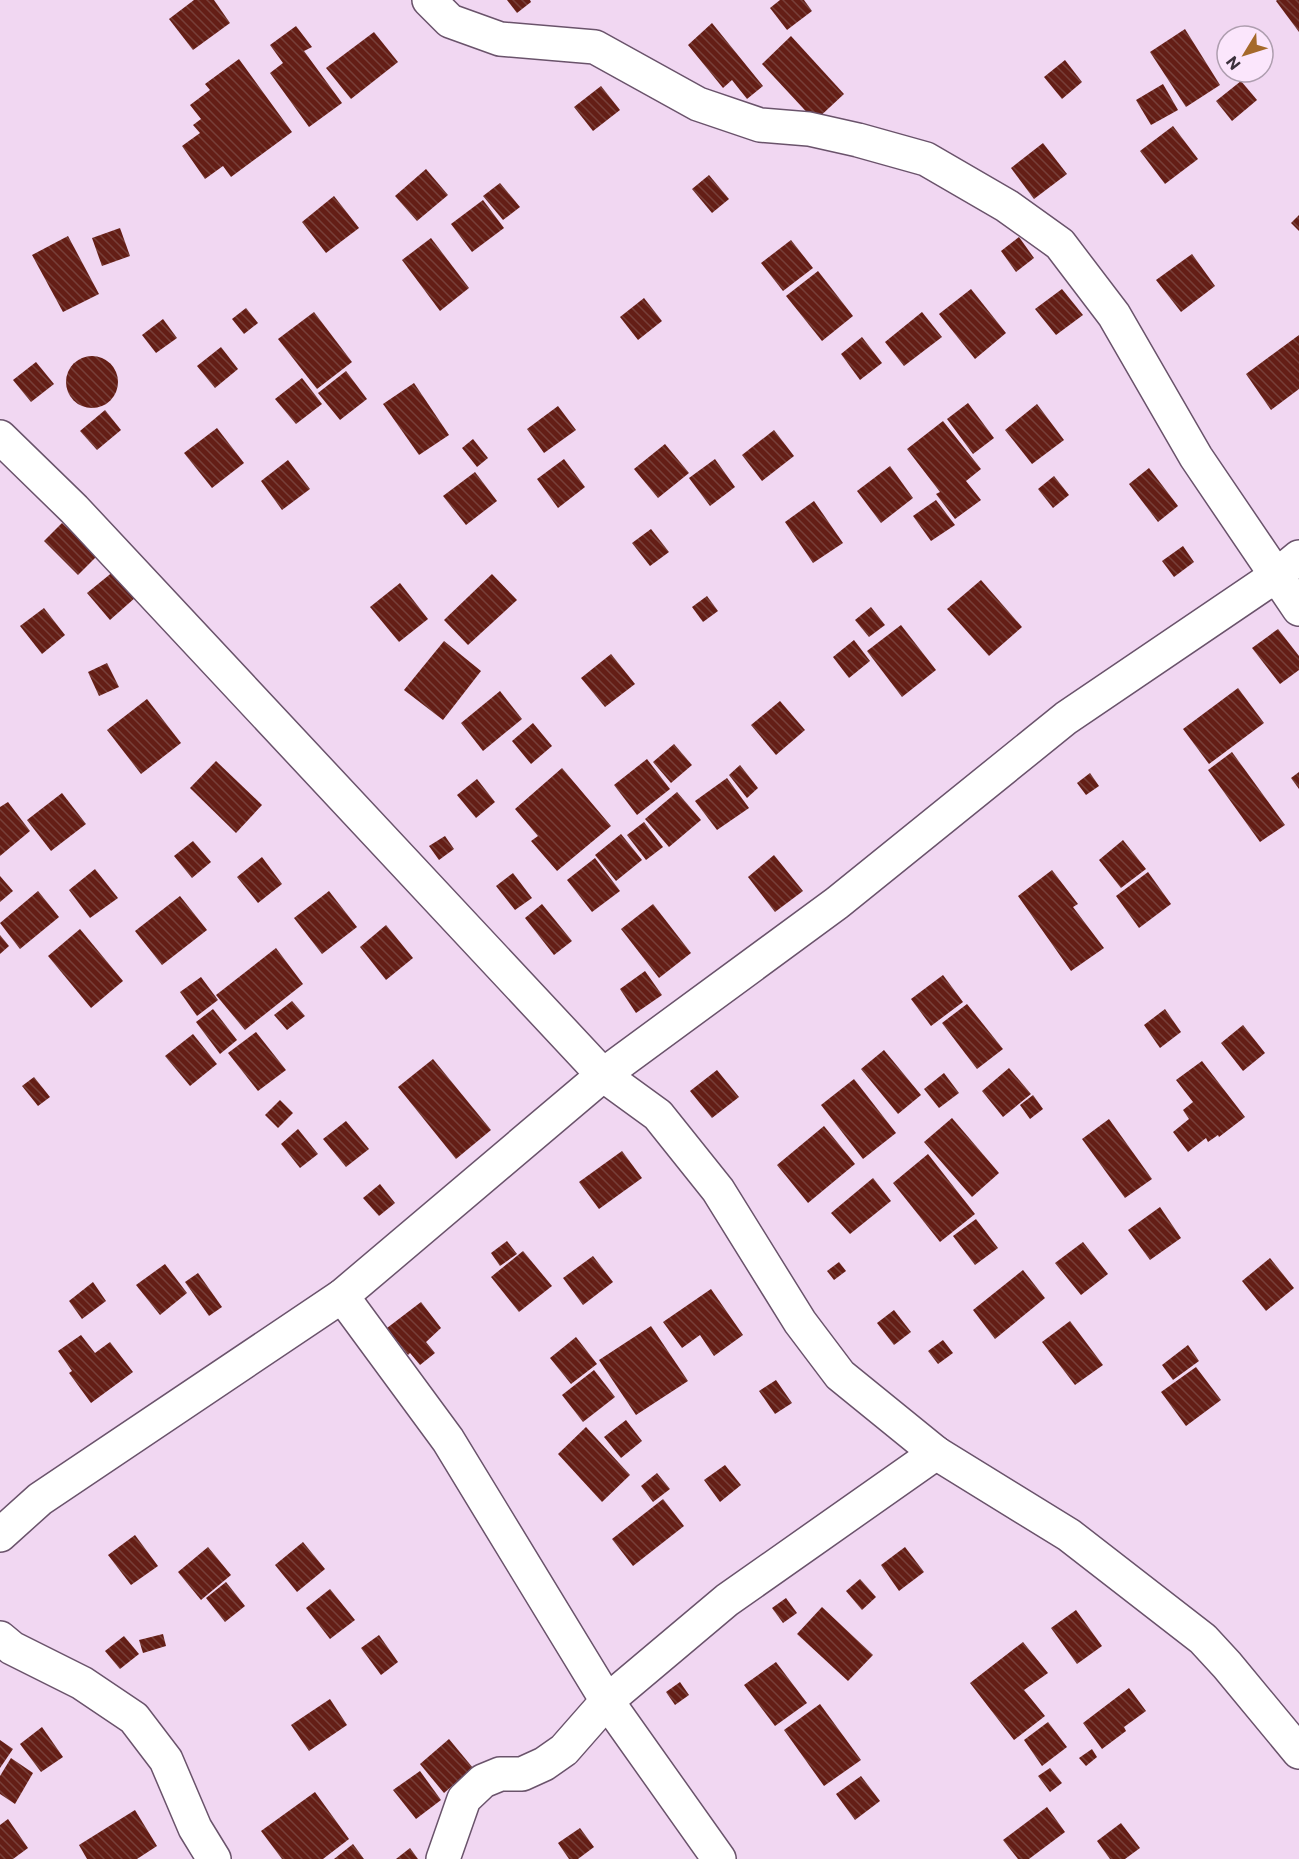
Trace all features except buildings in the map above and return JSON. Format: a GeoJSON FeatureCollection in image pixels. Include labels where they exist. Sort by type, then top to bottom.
{"type":"FeatureCollection","features":[{"type":"Feature","properties":{"kind":"street"},"geometry":{"type":"LineString","coordinates":[[429,0],[450,21],[500,39],[595,47],[698,104],[760,125],[809,129],[926,159],[1007,206],[1060,244],[1114,315],[1196,457],[1288,566],[1299,609]]}},
{"type":"Feature","properties":{"kind":"street"},"geometry":{"type":"LineString","coordinates":[[0,436],[74,508],[603,1075],[658,1115],[711,1182],[800,1322],[840,1375],[936,1453],[1069,1535],[1203,1639],[1299,1752]]}},
{"type":"Feature","properties":{"kind":"street"},"geometry":{"type":"LineString","coordinates":[[0,1535],[40,1499],[342,1296],[603,1075],[837,903],[1066,718],[1288,566]]}},
{"type":"Feature","properties":{"kind":"street"},"geometry":{"type":"LineString","coordinates":[[342,1296],[448,1440],[607,1701],[719,1859]]}},
{"type":"Feature","properties":{"kind":"street"},"geometry":{"type":"LineString","coordinates":[[443,1859],[464,1799],[483,1781],[500,1774],[522,1774],[544,1764],[564,1750],[607,1701],[727,1599],[936,1453]]}},
{"type":"Feature","properties":{"kind":"street"},"geometry":{"type":"LineString","coordinates":[[0,1638],[12,1648],[82,1683],[134,1718],[166,1760],[195,1828],[214,1859]]}}]}
